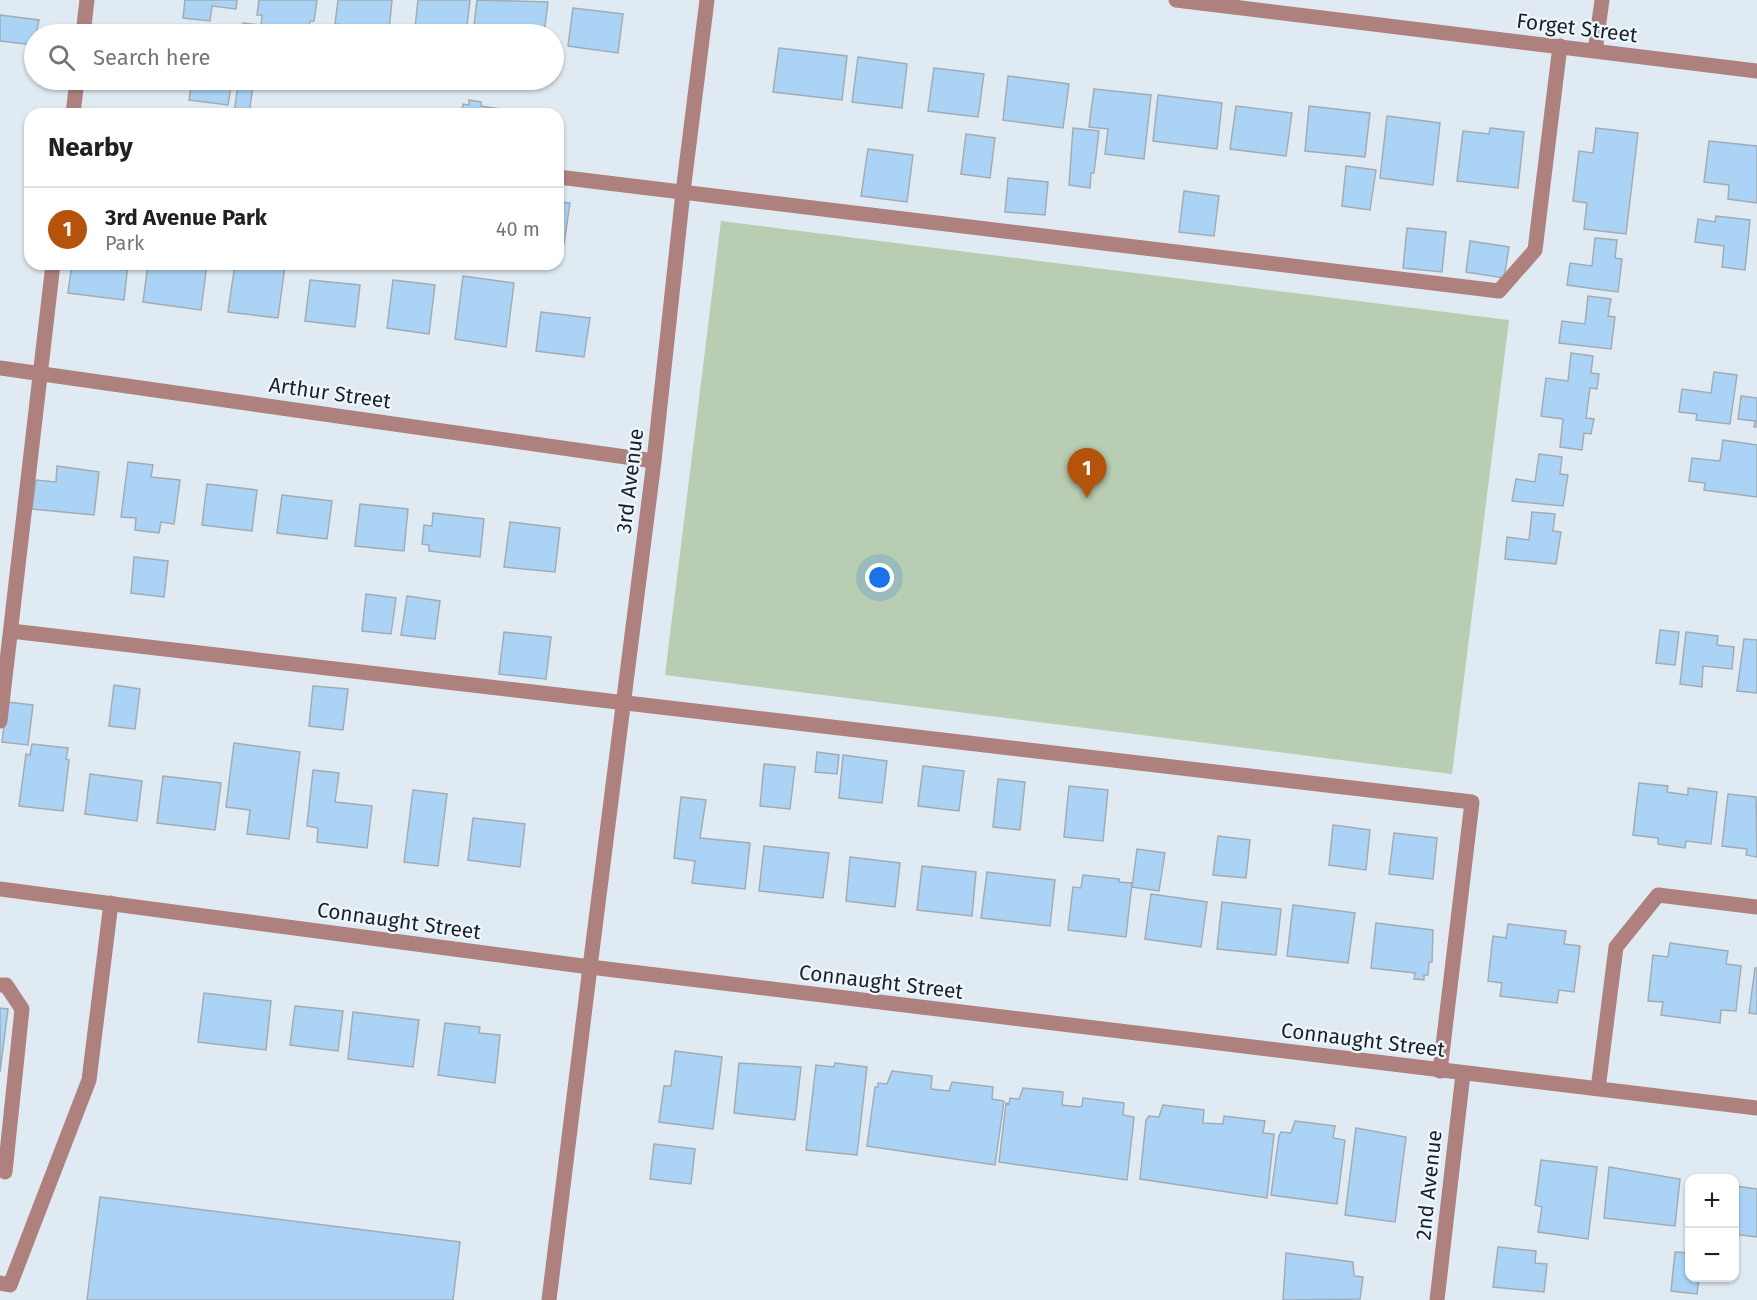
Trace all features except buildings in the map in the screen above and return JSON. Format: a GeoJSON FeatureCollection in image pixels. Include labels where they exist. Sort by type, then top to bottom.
{"type":"FeatureCollection","features":[{"type":"Feature","properties":{"kind":"street"},"geometry":{"type":"LineString","coordinates":[[84,24],[87,0]]}},
{"type":"Feature","properties":{"kind":"street","name":"3rd Avenue"},"geometry":{"type":"LineString","coordinates":[[549,1300],[654,461],[683,192],[707,0]]}},
{"type":"Feature","properties":{"kind":"street","name":"Forget Street"},"geometry":{"type":"LineString","coordinates":[[1176,0],[1757,71]]}},
{"type":"Feature","properties":{"kind":"street"},"geometry":{"type":"LineString","coordinates":[[1595,51],[1602,0]]}},
{"type":"Feature","properties":{"kind":"street"},"geometry":{"type":"LineString","coordinates":[[564,178],[1499,291],[1535,250],[1560,46]]}},
{"type":"Feature","properties":{"kind":"street"},"geometry":{"type":"LineString","coordinates":[[74,108],[76,90]]}},
{"type":"Feature","properties":{"kind":"street"},"geometry":{"type":"LineString","coordinates":[[0,722],[52,270]]}},
{"type":"Feature","properties":{"kind":"street","name":"Arthur Street"},"geometry":{"type":"LineString","coordinates":[[0,368],[654,461]]}},
{"type":"Feature","properties":{"kind":"street"},"geometry":{"type":"LineString","coordinates":[[11,631],[1472,802],[1440,1071]]}},
{"type":"Feature","properties":{"kind":"street","name":"Connaught Street"},"geometry":{"type":"LineString","coordinates":[[0,889],[590,967],[1757,1108]]}},
{"type":"Feature","properties":{"kind":"street"},"geometry":{"type":"LineString","coordinates":[[1598,1089],[1616,946],[1658,896],[1757,907]]}},
{"type":"Feature","properties":{"kind":"street"},"geometry":{"type":"LineString","coordinates":[[6,1289],[89,1080],[111,903]]}},
{"type":"Feature","properties":{"kind":"street"},"geometry":{"type":"LineString","coordinates":[[0,985],[6,986],[22,1009],[4,1172]]}},
{"type":"Feature","properties":{"kind":"street","name":"2nd Avenue"},"geometry":{"type":"LineString","coordinates":[[1437,1300],[1463,1074]]}},
{"type":"Feature","properties":{"kind":"green space"},"geometry":{"type":"Polygon","coordinates":[[[721,221],[1509,320],[1452,774],[665,675],[721,221]]]}},
{"type":"Feature","properties":{"kind":"place","name":"3rd Avenue Park"},"geometry":{"type":"Point","coordinates":[1087,498]}}]}
